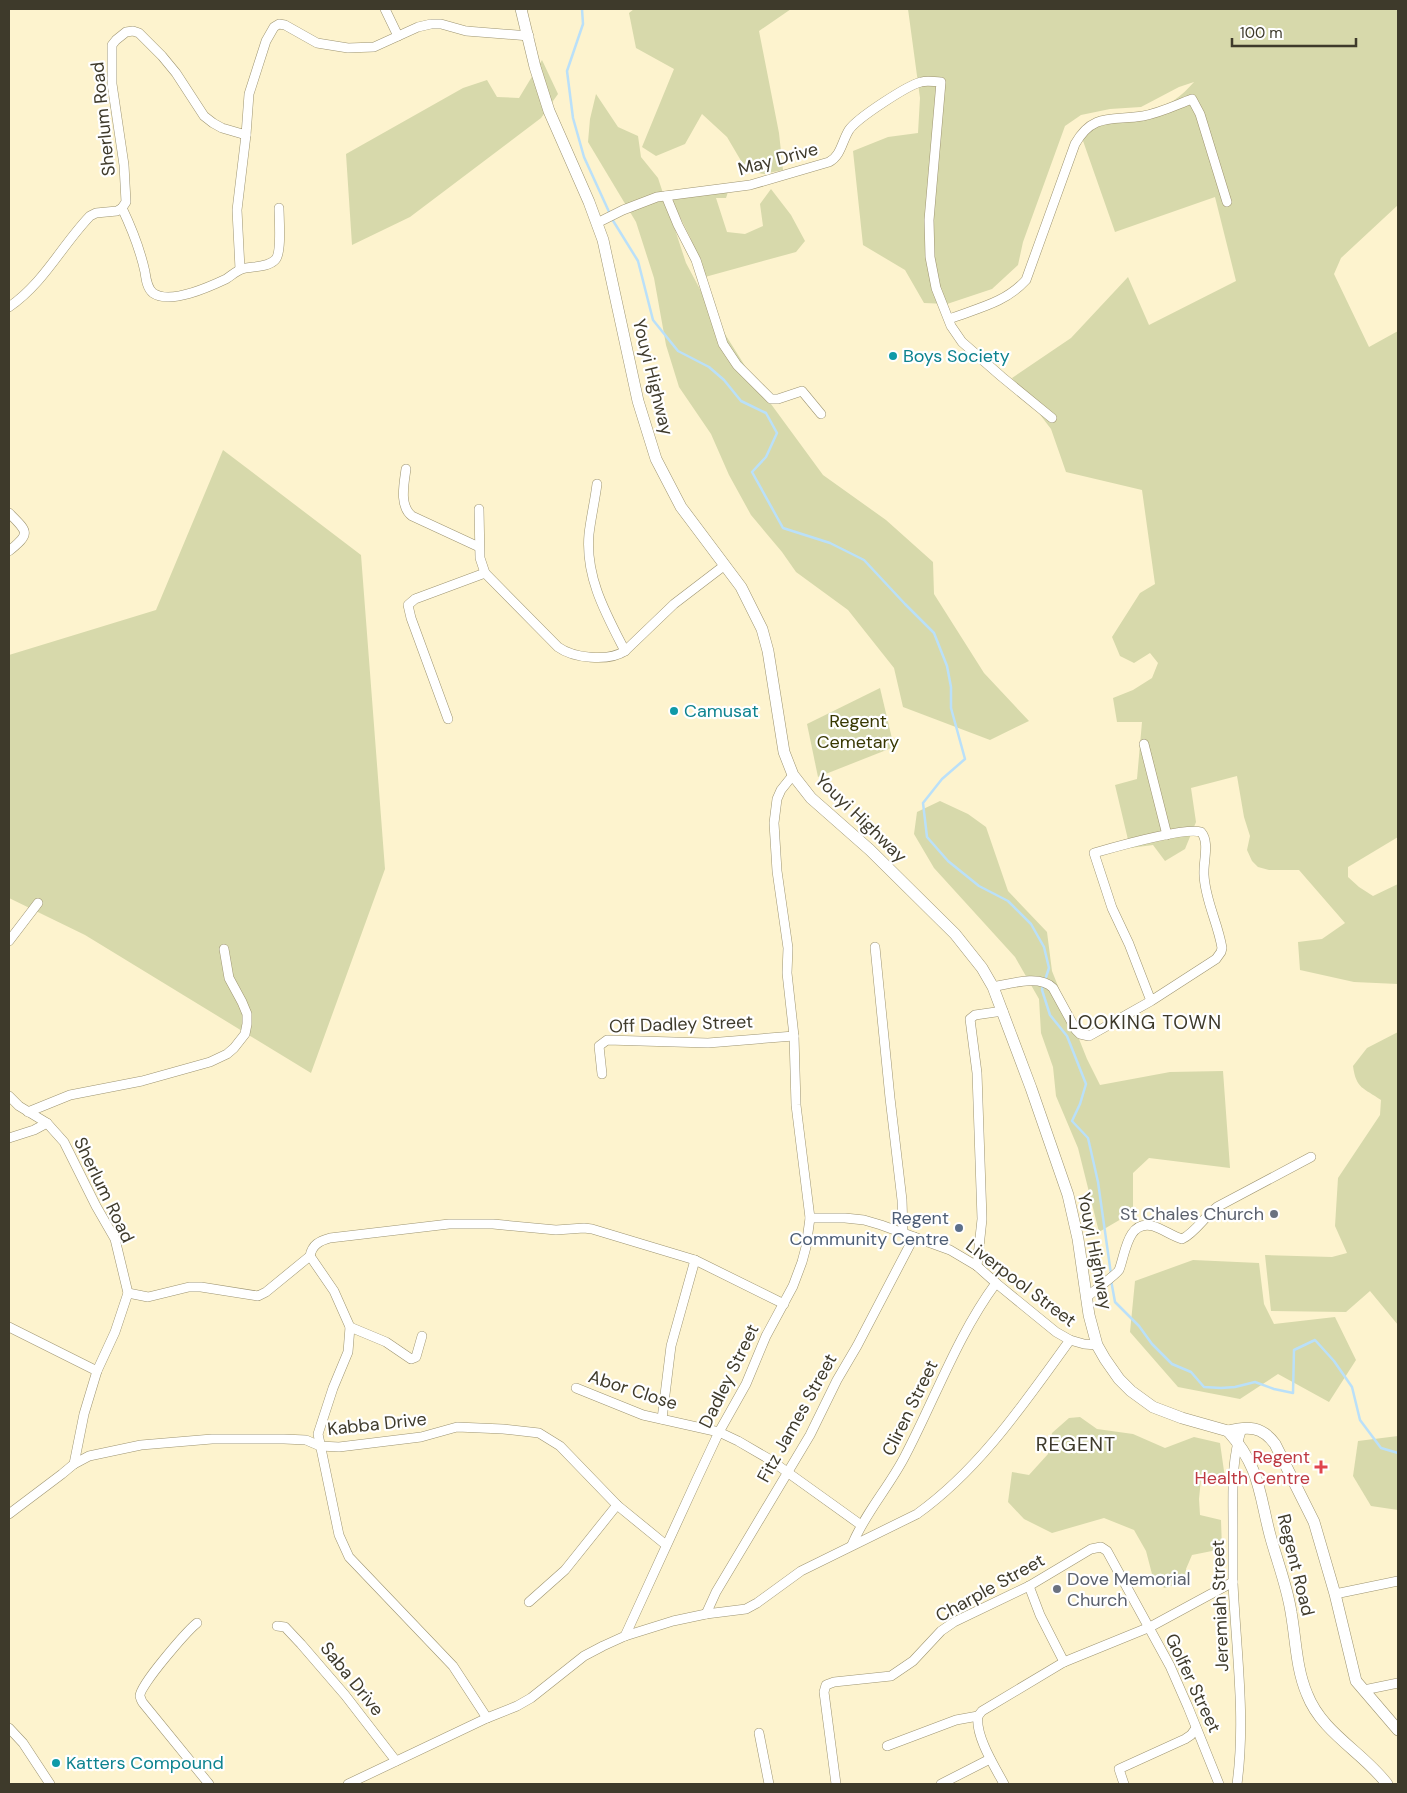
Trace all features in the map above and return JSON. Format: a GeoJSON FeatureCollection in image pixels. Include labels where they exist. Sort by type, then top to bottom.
{"type":"FeatureCollection","features":[{"type":"Feature","properties":{"kind":"main road","name":"Youyi Highway"},"geometry":{"type":"LineString","coordinates":[[521,9],[535,67],[549,111],[602,221],[638,401],[656,459],[681,507],[741,587],[762,629],[768,651],[784,752],[793,775],[811,798],[870,850],[955,934],[982,968],[993,987],[1068,1195],[1078,1239],[1086,1298],[1097,1344],[1119,1379],[1152,1407],[1228,1432]]}},
{"type":"Feature","properties":{"kind":"main road","name":"Regent Road"},"geometry":{"type":"LineString","coordinates":[[1387,1784],[1323,1721],[1307,1694],[1297,1659],[1286,1587],[1271,1537],[1258,1481],[1251,1463],[1238,1442],[1228,1432],[1242,1428],[1251,1428],[1266,1433],[1278,1450],[1314,1522],[1335,1594],[1356,1681],[1398,1730]]}},
{"type":"Feature","properties":{"kind":"street"},"geometry":{"type":"LineString","coordinates":[[385,9],[398,36]]}},
{"type":"Feature","properties":{"kind":"street"},"geometry":{"type":"LineString","coordinates":[[240,269],[237,210],[249,94],[266,41],[274,27],[279,24],[285,25],[316,43],[348,48],[374,48],[418,27],[441,24],[466,31],[529,36]]}},
{"type":"Feature","properties":{"kind":"street","name":"Sherlum Road"},"geometry":{"type":"LineString","coordinates":[[122,208],[126,202],[125,175],[112,84],[112,46],[126,32],[133,30],[139,33],[162,56],[176,73],[204,116],[212,123],[246,135]]}},
{"type":"Feature","properties":{"kind":"street","name":"May Drive"},"geometry":{"type":"LineString","coordinates":[[602,221],[623,210],[657,197],[750,185],[830,162],[839,153],[850,128],[870,112],[915,84],[927,81],[941,82],[930,192],[929,242],[936,288],[949,319]]}},
{"type":"Feature","properties":{"kind":"street"},"geometry":{"type":"LineString","coordinates":[[1052,418],[962,342],[954,331],[949,319],[1005,299],[1026,280],[1075,144],[1082,132],[1092,124],[1107,119],[1143,116],[1161,112],[1192,99],[1200,114],[1227,202]]}},
{"type":"Feature","properties":{"kind":"street"},"geometry":{"type":"LineString","coordinates":[[666,196],[696,260],[716,324],[730,356],[771,398],[778,399],[802,391],[821,414]]}},
{"type":"Feature","properties":{"kind":"street"},"geometry":{"type":"LineString","coordinates":[[9,307],[34,285],[90,216],[96,213],[117,211],[122,208],[135,235],[151,292],[159,296],[174,296],[190,294],[228,278],[240,269],[267,265],[275,260],[278,253],[279,208]]}},
{"type":"Feature","properties":{"kind":"street"},"geometry":{"type":"LineString","coordinates":[[406,469],[404,505],[407,512],[479,546]]}},
{"type":"Feature","properties":{"kind":"street"},"geometry":{"type":"LineString","coordinates":[[598,484],[589,534],[590,566],[601,602],[624,651]]}},
{"type":"Feature","properties":{"kind":"street"},"geometry":{"type":"LineString","coordinates":[[479,508],[479,546],[484,573],[558,647],[575,656],[612,656],[624,651],[674,604],[725,565]]}},
{"type":"Feature","properties":{"kind":"street"},"geometry":{"type":"LineString","coordinates":[[9,513],[24,529],[25,534],[23,539],[9,551]]}},
{"type":"Feature","properties":{"kind":"street"},"geometry":{"type":"LineString","coordinates":[[448,719],[408,605],[415,598],[484,573]]}},
{"type":"Feature","properties":{"kind":"street"},"geometry":{"type":"LineString","coordinates":[[1144,744],[1167,835]]}},
{"type":"Feature","properties":{"kind":"street","name":"Dadley Street"},"geometry":{"type":"LineString","coordinates":[[625,1636],[719,1432],[746,1384],[766,1336],[784,1304],[802,1262],[810,1218],[796,1105],[794,1036],[787,973],[788,948],[776,871],[774,823],[776,800],[793,775]]}},
{"type":"Feature","properties":{"kind":"street"},"geometry":{"type":"LineString","coordinates":[[993,987],[1026,981],[1047,983],[1053,988],[1076,1030],[1085,1036],[1100,1031],[1151,1001],[1216,959],[1221,952],[1221,942],[1206,892],[1204,875],[1206,839],[1201,832],[1194,831],[1167,835],[1094,853],[1112,908],[1132,951],[1151,1001]]}},
{"type":"Feature","properties":{"kind":"street"},"geometry":{"type":"LineString","coordinates":[[9,941],[38,903]]}},
{"type":"Feature","properties":{"kind":"street"},"geometry":{"type":"LineString","coordinates":[[875,947],[902,1200],[902,1232]]}},
{"type":"Feature","properties":{"kind":"street"},"geometry":{"type":"LineString","coordinates":[[28,1112],[70,1095],[142,1081],[210,1062],[234,1048],[245,1034],[246,1014],[242,1002],[229,978],[224,949]]}},
{"type":"Feature","properties":{"kind":"street"},"geometry":{"type":"LineString","coordinates":[[978,1266],[982,1219],[977,1073],[970,1019],[975,1015],[1003,1011]]}},
{"type":"Feature","properties":{"kind":"street","name":"Off Dadley Street"},"geometry":{"type":"LineString","coordinates":[[602,1074],[599,1046],[607,1040],[708,1043],[794,1036]]}},
{"type":"Feature","properties":{"kind":"street","name":"Sherlum Road"},"geometry":{"type":"LineString","coordinates":[[9,1096],[28,1112],[47,1123],[64,1142],[115,1239],[128,1292]]}},
{"type":"Feature","properties":{"kind":"street"},"geometry":{"type":"LineString","coordinates":[[9,1138],[34,1130],[47,1123]]}},
{"type":"Feature","properties":{"kind":"street"},"geometry":{"type":"LineString","coordinates":[[1086,1298],[1118,1272],[1125,1246],[1130,1236],[1138,1228],[1146,1225],[1153,1226],[1182,1238],[1187,1236],[1217,1207],[1311,1157]]}},
{"type":"Feature","properties":{"kind":"street","name":"Liverpool Street"},"geometry":{"type":"LineString","coordinates":[[810,1218],[864,1220],[950,1250],[978,1266],[1056,1332],[1070,1340],[1084,1344],[1097,1344]]}},
{"type":"Feature","properties":{"kind":"street"},"geometry":{"type":"LineString","coordinates":[[74,1464],[84,1414],[97,1370],[115,1332],[128,1292],[148,1297],[189,1287],[201,1287],[258,1296],[266,1292],[310,1256],[311,1250],[316,1244],[330,1238],[449,1224],[493,1224],[556,1230],[592,1229],[695,1260],[784,1304]]}},
{"type":"Feature","properties":{"kind":"street","name":"Fitz James Street"},"geometry":{"type":"LineString","coordinates":[[706,1614],[716,1592],[810,1435],[837,1380],[914,1237]]}},
{"type":"Feature","properties":{"kind":"street"},"geometry":{"type":"LineString","coordinates":[[310,1256],[334,1291],[350,1327],[348,1352],[319,1428],[320,1446],[339,1534],[349,1558],[453,1666],[487,1718]]}},
{"type":"Feature","properties":{"kind":"street"},"geometry":{"type":"LineString","coordinates":[[662,1419],[671,1346],[695,1260]]}},
{"type":"Feature","properties":{"kind":"street","name":"Cliren Street"},"geometry":{"type":"LineString","coordinates":[[852,1546],[861,1525],[900,1466],[962,1337],[980,1305],[996,1283]]}},
{"type":"Feature","properties":{"kind":"street"},"geometry":{"type":"LineString","coordinates":[[9,1327],[97,1370]]}},
{"type":"Feature","properties":{"kind":"street"},"geometry":{"type":"LineString","coordinates":[[350,1327],[386,1342],[411,1359],[418,1354],[422,1336]]}},
{"type":"Feature","properties":{"kind":"street"},"geometry":{"type":"LineString","coordinates":[[348,1784],[532,1698],[584,1656],[603,1646],[625,1636],[673,1621],[706,1614],[746,1609],[801,1571],[917,1514],[951,1486],[974,1463],[1012,1419],[1070,1340]]}},
{"type":"Feature","properties":{"kind":"street","name":"Abor Close"},"geometry":{"type":"LineString","coordinates":[[576,1388],[622,1408],[719,1432],[755,1450],[861,1525]]}},
{"type":"Feature","properties":{"kind":"street","name":"Kabba Drive"},"geometry":{"type":"LineString","coordinates":[[9,1514],[74,1464],[89,1456],[141,1445],[212,1439],[306,1440],[320,1446],[354,1446],[422,1438],[457,1427],[504,1429],[540,1433],[560,1446],[617,1505],[666,1545]]}},
{"type":"Feature","properties":{"kind":"street","name":"Jeremiah Street"},"geometry":{"type":"LineString","coordinates":[[1237,1784],[1240,1698],[1233,1582],[1233,1471],[1242,1428]]}},
{"type":"Feature","properties":{"kind":"street"},"geometry":{"type":"LineString","coordinates":[[530,1602],[565,1570],[617,1505]]}},
{"type":"Feature","properties":{"kind":"street","name":"Charple Street"},"geometry":{"type":"LineString","coordinates":[[836,1784],[824,1692],[826,1685],[834,1682],[891,1676],[912,1662],[941,1631],[954,1622],[1029,1586],[1091,1549],[1101,1547]]}},
{"type":"Feature","properties":{"kind":"street","name":"Golfer Street"},"geometry":{"type":"LineString","coordinates":[[1101,1547],[1107,1551],[1150,1627],[1173,1674],[1219,1784]]}},
{"type":"Feature","properties":{"kind":"street"},"geometry":{"type":"LineString","coordinates":[[1335,1594],[1398,1580]]}},
{"type":"Feature","properties":{"kind":"street"},"geometry":{"type":"LineString","coordinates":[[887,1746],[956,1720],[978,1716],[987,1707],[1064,1662],[1150,1627],[1233,1582]]}},
{"type":"Feature","properties":{"kind":"street"},"geometry":{"type":"LineString","coordinates":[[1029,1586],[1040,1615],[1064,1662]]}},
{"type":"Feature","properties":{"kind":"street"},"geometry":{"type":"LineString","coordinates":[[197,1623],[183,1636],[147,1681],[141,1690],[140,1696],[143,1703],[209,1784]]}},
{"type":"Feature","properties":{"kind":"street","name":"Saba Drive"},"geometry":{"type":"LineString","coordinates":[[277,1626],[291,1632],[345,1695],[396,1760]]}},
{"type":"Feature","properties":{"kind":"street"},"geometry":{"type":"LineString","coordinates":[[1364,1690],[1398,1683]]}},
{"type":"Feature","properties":{"kind":"street"},"geometry":{"type":"LineString","coordinates":[[978,1716],[978,1728],[990,1759],[1004,1784]]}},
{"type":"Feature","properties":{"kind":"street"},"geometry":{"type":"LineString","coordinates":[[9,1728],[23,1743],[50,1784]]}},
{"type":"Feature","properties":{"kind":"street"},"geometry":{"type":"LineString","coordinates":[[1124,1784],[1119,1769],[1191,1736],[1196,1728]]}},
{"type":"Feature","properties":{"kind":"street"},"geometry":{"type":"LineString","coordinates":[[759,1732],[769,1784]]}},
{"type":"Feature","properties":{"kind":"street"},"geometry":{"type":"LineString","coordinates":[[941,1784],[990,1759]]}},
{"type":"Feature","properties":{"kind":"green space"},"geometry":{"type":"Polygon","coordinates":[[[634,9],[791,9],[759,31],[779,133],[783,170],[764,174],[747,171],[727,137],[702,114],[685,144],[656,156],[642,147],[674,69],[636,48],[629,13],[634,9]]]}},
{"type":"Feature","properties":{"kind":"green space"},"geometry":{"type":"Polygon","coordinates":[[[908,9],[1398,9],[1398,205],[1341,258],[1334,274],[1369,347],[1398,331],[1398,837],[1348,867],[1348,877],[1373,896],[1398,884],[1398,984],[1354,982],[1300,970],[1298,942],[1322,939],[1345,923],[1299,870],[1269,870],[1258,867],[1252,861],[1247,850],[1250,836],[1244,817],[1237,776],[1191,788],[1196,822],[1185,849],[1165,861],[1153,845],[1130,848],[1115,785],[1137,779],[1142,722],[1117,722],[1113,698],[1133,690],[1152,678],[1158,663],[1150,653],[1134,663],[1120,656],[1112,637],[1140,593],[1155,584],[1142,490],[1066,472],[1051,429],[1012,378],[1071,338],[1128,277],[1149,325],[1236,281],[1215,197],[1115,232],[1082,138],[1087,131],[1103,122],[1141,115],[1162,108],[1185,92],[1194,82],[1179,87],[1141,107],[1110,109],[1081,115],[1065,126],[1023,242],[1018,265],[992,289],[947,304],[924,303],[905,270],[863,245],[853,151],[888,137],[918,133],[920,98],[908,9]]]}},
{"type":"Feature","properties":{"kind":"green space"},"geometry":{"type":"Polygon","coordinates":[[[542,60],[558,94],[541,118],[410,217],[352,245],[346,154],[463,88],[487,80],[497,97],[519,98],[542,60]]]}},
{"type":"Feature","properties":{"kind":"green space"},"geometry":{"type":"Polygon","coordinates":[[[596,94],[618,127],[638,136],[641,157],[658,178],[686,263],[718,323],[757,385],[823,475],[886,520],[933,562],[934,594],[984,673],[1029,721],[990,740],[903,707],[894,668],[848,610],[796,572],[751,515],[729,475],[711,434],[679,387],[666,345],[654,278],[636,222],[588,142],[590,119],[596,94]]]}},
{"type":"Feature","properties":{"kind":"green space"},"geometry":{"type":"Polygon","coordinates":[[[771,189],[791,215],[805,241],[796,252],[705,277],[690,237],[671,199],[728,192],[726,198],[716,198],[727,232],[745,234],[763,226],[760,204],[771,189]]]}},
{"type":"Feature","properties":{"kind":"green space"},"geometry":{"type":"Polygon","coordinates":[[[223,450],[361,555],[385,869],[311,1073],[85,935],[9,898],[9,655],[156,610],[223,450]]]}},
{"type":"Feature","properties":{"kind":"green space","name":"Regent Cemetary"},"geometry":{"type":"Polygon","coordinates":[[[880,688],[894,747],[818,777],[807,724],[880,688]]]}},
{"type":"Feature","properties":{"kind":"green space"},"geometry":{"type":"Polygon","coordinates":[[[940,801],[968,814],[986,827],[1008,891],[1047,932],[1052,971],[1087,1059],[1100,1085],[1170,1072],[1223,1071],[1230,1168],[1149,1158],[1133,1173],[1133,1212],[1099,1232],[1078,1148],[1056,1096],[1053,1067],[1041,1033],[1039,999],[1015,957],[934,868],[914,834],[917,812],[940,801]]]}},
{"type":"Feature","properties":{"kind":"green space"},"geometry":{"type":"Polygon","coordinates":[[[1398,1032],[1398,1325],[1370,1291],[1346,1312],[1271,1311],[1265,1255],[1332,1257],[1347,1253],[1335,1226],[1338,1178],[1380,1115],[1381,1100],[1359,1084],[1354,1074],[1353,1066],[1367,1048],[1398,1032]]]}},
{"type":"Feature","properties":{"kind":"green space"},"geometry":{"type":"Polygon","coordinates":[[[1193,1260],[1259,1263],[1264,1304],[1274,1324],[1335,1317],[1356,1360],[1329,1402],[1278,1374],[1240,1399],[1178,1387],[1130,1332],[1135,1281],[1193,1260]]]}},
{"type":"Feature","properties":{"kind":"green space"},"geometry":{"type":"Polygon","coordinates":[[[1080,1417],[1097,1429],[1133,1434],[1165,1448],[1194,1437],[1220,1443],[1225,1478],[1201,1479],[1199,1499],[1200,1515],[1221,1520],[1222,1549],[1192,1555],[1186,1569],[1189,1581],[1164,1588],[1152,1574],[1146,1551],[1134,1530],[1104,1518],[1052,1533],[1024,1519],[1008,1502],[1012,1472],[1029,1475],[1048,1454],[1052,1433],[1069,1418],[1080,1417]]]}},
{"type":"Feature","properties":{"kind":"green space"},"geometry":{"type":"Polygon","coordinates":[[[1398,1436],[1398,1510],[1371,1506],[1353,1476],[1358,1441],[1398,1436]]]}},
{"type":"Feature","properties":{"kind":"waterway"},"geometry":{"type":"LineString","coordinates":[[582,9],[583,24],[567,71],[573,118],[584,157],[610,214]]}},
{"type":"Feature","properties":{"kind":"waterway"},"geometry":{"type":"LineString","coordinates":[[612,219],[638,261],[653,320],[678,351],[709,367],[724,380],[741,401],[766,413],[777,433],[766,457],[752,472],[783,528],[830,543],[864,560],[934,633],[947,666],[951,687],[951,708],[965,759],[942,779],[923,803],[927,837],[948,861],[979,886],[1008,901],[1031,924],[1044,947],[1049,968],[1045,980]]}},
{"type":"Feature","properties":{"kind":"waterway"},"geometry":{"type":"LineString","coordinates":[[1043,985],[1042,990],[1050,1015],[1067,1036],[1086,1084],[1072,1121],[1088,1138],[1098,1182],[1111,1274]]}},
{"type":"Feature","properties":{"kind":"waterway"},"geometry":{"type":"LineString","coordinates":[[1111,1280],[1115,1302],[1172,1364],[1191,1372],[1204,1387],[1235,1387],[1255,1382],[1293,1393],[1294,1350],[1315,1340],[1334,1361],[1352,1387],[1360,1420],[1381,1448],[1398,1453]]}},
{"type":"Feature","properties":{"kind":"place","name":"Boys Society"},"geometry":{"type":"Point","coordinates":[893,356]}},
{"type":"Feature","properties":{"kind":"place","name":"Camusat"},"geometry":{"type":"Point","coordinates":[674,711]}},
{"type":"Feature","properties":{"kind":"place","name":"St Chales Church"},"geometry":{"type":"Point","coordinates":[1274,1214]}},
{"type":"Feature","properties":{"kind":"place","name":"Regent Community Centre"},"geometry":{"type":"Point","coordinates":[959,1228]}},
{"type":"Feature","properties":{"kind":"place","name":"Regent Health Centre"},"geometry":{"type":"Point","coordinates":[1321,1467]}},
{"type":"Feature","properties":{"kind":"place","name":"Dove Memorial Church"},"geometry":{"type":"Point","coordinates":[1057,1589]}},
{"type":"Feature","properties":{"kind":"place","name":"Katters Compound"},"geometry":{"type":"Point","coordinates":[56,1763]}},
{"type":"Feature","properties":{"kind":"district","name":"LOOKING TOWN"},"geometry":{"type":"Point","coordinates":[1145,1022]}},
{"type":"Feature","properties":{"kind":"district","name":"REGENT"},"geometry":{"type":"Point","coordinates":[1076,1444]}}]}
